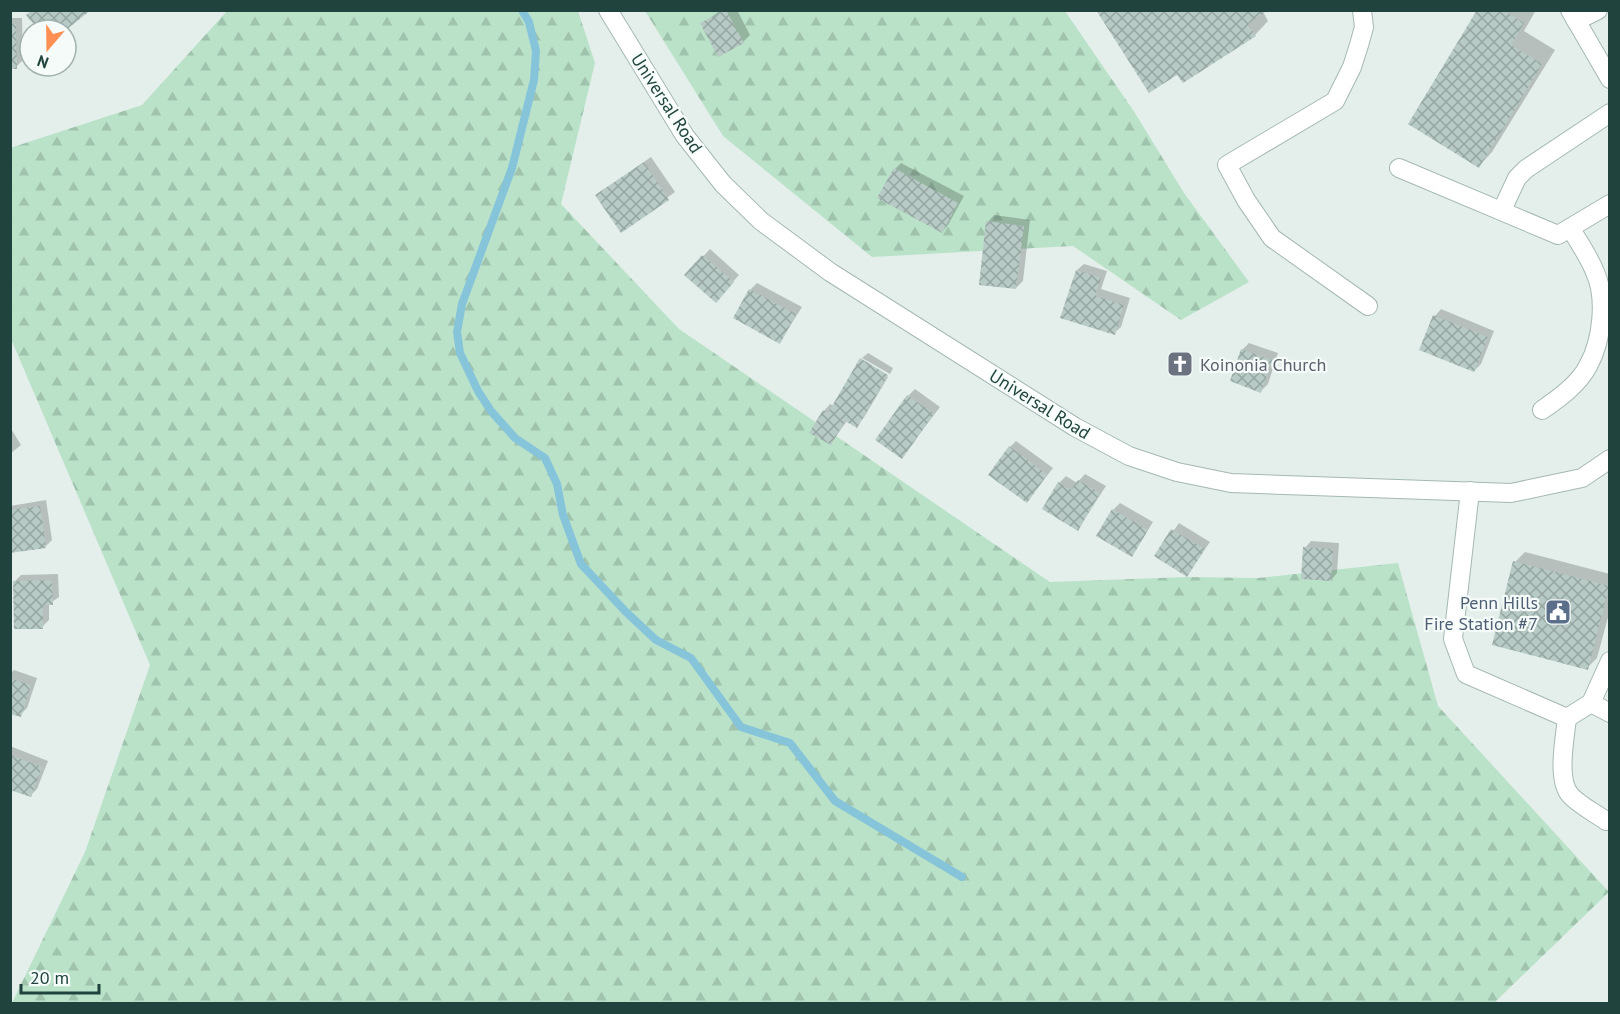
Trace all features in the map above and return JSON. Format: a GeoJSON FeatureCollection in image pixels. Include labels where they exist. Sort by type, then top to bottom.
{"type":"FeatureCollection","features":[{"type":"Feature","properties":{"kind":"street","name":"Universal Road"},"geometry":{"type":"LineString","coordinates":[[608,10],[685,136],[723,184],[760,221],[830,272],[1075,427],[1129,456],[1177,472],[1231,483],[1511,492],[1582,478],[1610,459]]}},
{"type":"Feature","properties":{"kind":"street"},"geometry":{"type":"LineString","coordinates":[[1598,10],[1573,16],[1610,79]]}},
{"type":"Feature","properties":{"kind":"street"},"geometry":{"type":"LineString","coordinates":[[1363,11],[1364,27],[1352,68],[1335,101],[1227,165],[1246,200],[1272,238],[1368,306]]}},
{"type":"Feature","properties":{"kind":"street"},"geometry":{"type":"LineString","coordinates":[[1502,210],[1517,178],[1526,169],[1610,113]]}},
{"type":"Feature","properties":{"kind":"street"},"geometry":{"type":"LineString","coordinates":[[1399,168],[1558,235],[1610,204]]}},
{"type":"Feature","properties":{"kind":"street"},"geometry":{"type":"LineString","coordinates":[[1542,410],[1563,395],[1588,367],[1599,339],[1601,305],[1596,273],[1570,228]]}},
{"type":"Feature","properties":{"kind":"street"},"geometry":{"type":"LineString","coordinates":[[1470,491],[1453,639],[1466,674],[1567,718]]}},
{"type":"Feature","properties":{"kind":"street"},"geometry":{"type":"LineString","coordinates":[[1567,718],[1591,702],[1610,661]]}},
{"type":"Feature","properties":{"kind":"street"},"geometry":{"type":"LineString","coordinates":[[1591,702],[1610,713]]}},
{"type":"Feature","properties":{"kind":"street"},"geometry":{"type":"LineString","coordinates":[[1567,718],[1563,759],[1564,781],[1570,795],[1608,819]]}},
{"type":"Feature","properties":{"kind":"green space"},"geometry":{"type":"Polygon","coordinates":[[[227,11],[578,11],[595,63],[561,204],[679,329],[1050,582],[1187,577],[1258,578],[1398,563],[1438,706],[1609,892],[1494,1003],[12,1003],[85,852],[150,665],[11,339],[10,148],[142,105],[227,11]]]}},
{"type":"Feature","properties":{"kind":"green space"},"geometry":{"type":"Polygon","coordinates":[[[645,11],[1065,11],[1135,113],[1184,193],[1249,282],[1181,320],[1073,246],[872,257],[723,136],[645,11]]]}},
{"type":"Feature","properties":{"kind":"building"},"geometry":{"type":"Polygon","coordinates":[[[32,10],[91,10],[78,20],[78,18],[28,18],[26,15],[32,10]]]}},
{"type":"Feature","properties":{"kind":"building"},"geometry":{"type":"Polygon","coordinates":[[[726,10],[744,43],[718,57],[700,23],[726,10]]]}},
{"type":"Feature","properties":{"kind":"building"},"geometry":{"type":"Polygon","coordinates":[[[1096,10],[1268,10],[1248,24],[1256,36],[1183,83],[1177,75],[1149,93],[1096,10]]]}},
{"type":"Feature","properties":{"kind":"building"},"geometry":{"type":"Polygon","coordinates":[[[1477,10],[1503,10],[1524,23],[1511,45],[1542,64],[1479,168],[1408,124],[1477,10]]]}},
{"type":"Feature","properties":{"kind":"building"},"geometry":{"type":"Polygon","coordinates":[[[10,24],[16,24],[17,69],[10,69],[10,24]]]}},
{"type":"Feature","properties":{"kind":"building"},"geometry":{"type":"Polygon","coordinates":[[[644,162],[669,200],[621,233],[595,195],[644,162]]]}},
{"type":"Feature","properties":{"kind":"building"},"geometry":{"type":"Polygon","coordinates":[[[894,168],[958,203],[942,233],[877,198],[894,168]]]}},
{"type":"Feature","properties":{"kind":"building"},"geometry":{"type":"Polygon","coordinates":[[[986,221],[1024,226],[1016,289],[979,285],[986,221]]]}},
{"type":"Feature","properties":{"kind":"building"},"geometry":{"type":"Polygon","coordinates":[[[702,255],[734,282],[716,303],[684,275],[702,255]]]}},
{"type":"Feature","properties":{"kind":"building"},"geometry":{"type":"Polygon","coordinates":[[[1076,270],[1101,278],[1095,296],[1124,305],[1115,335],[1060,318],[1076,270]]]}},
{"type":"Feature","properties":{"kind":"building"},"geometry":{"type":"Polygon","coordinates":[[[749,289],[796,314],[780,344],[733,318],[749,289]]]}},
{"type":"Feature","properties":{"kind":"building"},"geometry":{"type":"Polygon","coordinates":[[[1433,315],[1488,337],[1474,372],[1419,350],[1433,315]]]}},
{"type":"Feature","properties":{"kind":"building"},"geometry":{"type":"Polygon","coordinates":[[[1241,349],[1272,360],[1261,393],[1230,381],[1241,349]]]}},
{"type":"Feature","properties":{"kind":"building"},"geometry":{"type":"Polygon","coordinates":[[[860,358],[888,375],[857,428],[845,421],[831,445],[809,433],[823,410],[828,413],[860,358]]]}},
{"type":"Feature","properties":{"kind":"building"},"geometry":{"type":"Polygon","coordinates":[[[907,395],[934,414],[902,459],[875,440],[907,395]]]}},
{"type":"Feature","properties":{"kind":"building"},"geometry":{"type":"Polygon","coordinates":[[[1009,446],[1047,475],[1027,503],[988,475],[1009,446]]]}},
{"type":"Feature","properties":{"kind":"building"},"geometry":{"type":"Polygon","coordinates":[[[1078,480],[1100,493],[1078,531],[1042,509],[1058,482],[1071,490],[1078,480]]]}},
{"type":"Feature","properties":{"kind":"building"},"geometry":{"type":"Polygon","coordinates":[[[40,506],[46,548],[10,553],[10,510],[40,506]]]}},
{"type":"Feature","properties":{"kind":"building"},"geometry":{"type":"Polygon","coordinates":[[[1112,509],[1148,530],[1132,557],[1096,536],[1112,509]]]}},
{"type":"Feature","properties":{"kind":"building"},"geometry":{"type":"Polygon","coordinates":[[[1171,529],[1205,549],[1187,577],[1154,556],[1171,529]]]}},
{"type":"Feature","properties":{"kind":"building"},"geometry":{"type":"Polygon","coordinates":[[[1303,547],[1333,549],[1331,581],[1301,579],[1303,547]]]}},
{"type":"Feature","properties":{"kind":"building"},"geometry":{"type":"Polygon","coordinates":[[[1513,561],[1609,586],[1588,670],[1492,645],[1513,561]]]}},
{"type":"Feature","properties":{"kind":"building"},"geometry":{"type":"Polygon","coordinates":[[[52,580],[53,605],[43,605],[43,629],[14,629],[13,581],[52,580]]]}},
{"type":"Feature","properties":{"kind":"building"},"geometry":{"type":"Polygon","coordinates":[[[10,678],[31,685],[21,717],[10,714],[10,678]]]}},
{"type":"Feature","properties":{"kind":"building"},"geometry":{"type":"Polygon","coordinates":[[[10,755],[42,767],[31,797],[10,790],[10,755]]]}},
{"type":"Feature","properties":{"kind":"waterway"},"geometry":{"type":"LineString","coordinates":[[522,10],[529,22],[536,51],[534,80],[512,168],[462,304],[457,332],[460,353],[478,391],[491,411],[515,438],[545,458],[557,484],[563,515],[581,564],[626,612],[656,640],[691,658],[741,727],[790,743],[835,801],[962,877]]}},
{"type":"Feature","properties":{"kind":"place","name":"Koinonia Church"},"geometry":{"type":"Point","coordinates":[1180,364]}},
{"type":"Feature","properties":{"kind":"place","name":"Penn Hills Fire Station #7"},"geometry":{"type":"Point","coordinates":[1558,612]}}]}
